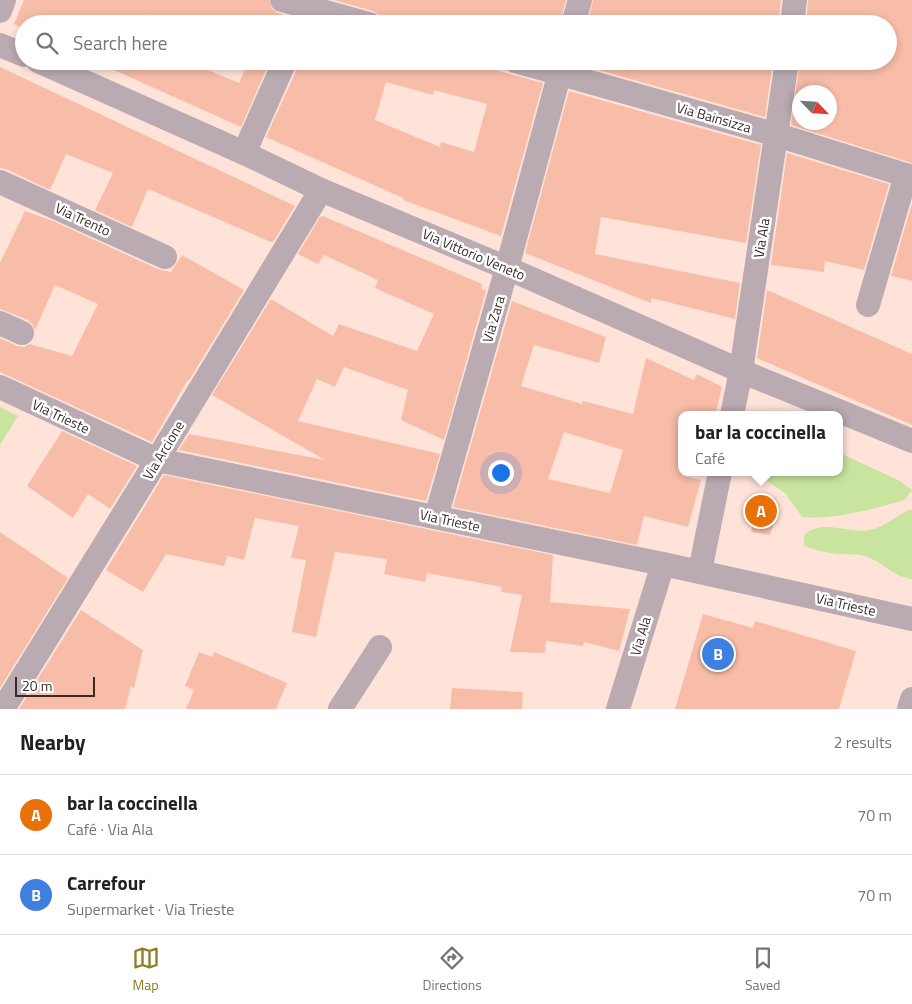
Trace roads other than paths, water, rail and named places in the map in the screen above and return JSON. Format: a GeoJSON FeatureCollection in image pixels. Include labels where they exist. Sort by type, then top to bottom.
{"type":"FeatureCollection","features":[{"type":"Feature","properties":{"kind":"street"},"geometry":{"type":"LineString","coordinates":[[0,11],[4,0]]}},
{"type":"Feature","properties":{"kind":"street"},"geometry":{"type":"LineString","coordinates":[[282,0],[307,11],[326,15]]}},
{"type":"Feature","properties":{"kind":"street"},"geometry":{"type":"LineString","coordinates":[[576,15],[580,0]]}},
{"type":"Feature","properties":{"kind":"street"},"geometry":{"type":"LineString","coordinates":[[793,15],[795,0]]}},
{"type":"Feature","properties":{"kind":"street"},"geometry":{"type":"LineString","coordinates":[[0,44],[15,51]]}},
{"type":"Feature","properties":{"kind":"street","name":"Via Vittorio Veneto"},"geometry":{"type":"LineString","coordinates":[[58,70],[244,153],[321,190],[507,268],[741,371],[839,411]]}},
{"type":"Feature","properties":{"kind":"street"},"geometry":{"type":"LineString","coordinates":[[244,153],[281,70]]}},
{"type":"Feature","properties":{"kind":"street","name":"Via Zara"},"geometry":{"type":"LineString","coordinates":[[436,518],[507,268],[560,70]]}},
{"type":"Feature","properties":{"kind":"street","name":"Via Bainsizza"},"geometry":{"type":"LineString","coordinates":[[571,70],[909,176]]}},
{"type":"Feature","properties":{"kind":"street","name":"Via Ala"},"geometry":{"type":"LineString","coordinates":[[733,411],[741,371],[786,70]]}},
{"type":"Feature","properties":{"kind":"street"},"geometry":{"type":"LineString","coordinates":[[868,305],[909,176]]}},
{"type":"Feature","properties":{"kind":"street","name":"Via Trento"},"geometry":{"type":"LineString","coordinates":[[0,182],[165,257]]}},
{"type":"Feature","properties":{"kind":"street","name":"Via Arcione"},"geometry":{"type":"LineString","coordinates":[[3,709],[321,190]]}},
{"type":"Feature","properties":{"kind":"street"},"geometry":{"type":"LineString","coordinates":[[0,323],[22,333]]}},
{"type":"Feature","properties":{"kind":"street","name":"Via Trieste"},"geometry":{"type":"LineString","coordinates":[[0,387],[157,460],[663,564],[912,619]]}},
{"type":"Feature","properties":{"kind":"street","name":"Via Vittorio Veneto"},"geometry":{"type":"LineString","coordinates":[[843,413],[912,441]]}},
{"type":"Feature","properties":{"kind":"street"},"geometry":{"type":"LineString","coordinates":[[700,572],[719,476]]}},
{"type":"Feature","properties":{"kind":"street","name":"Via Ala"},"geometry":{"type":"LineString","coordinates":[[618,709],[663,564]]}},
{"type":"Feature","properties":{"kind":"street"},"geometry":{"type":"LineString","coordinates":[[340,709],[380,647]]}},
{"type":"Feature","properties":{"kind":"street"},"geometry":{"type":"LineString","coordinates":[[909,709],[912,699]]}},
{"type":"Feature","properties":{"kind":"place","name":"bar la coccinella"},"geometry":{"type":"Point","coordinates":[761,511]}},
{"type":"Feature","properties":{"kind":"place","name":"Carrefour"},"geometry":{"type":"Point","coordinates":[718,654]}}]}
